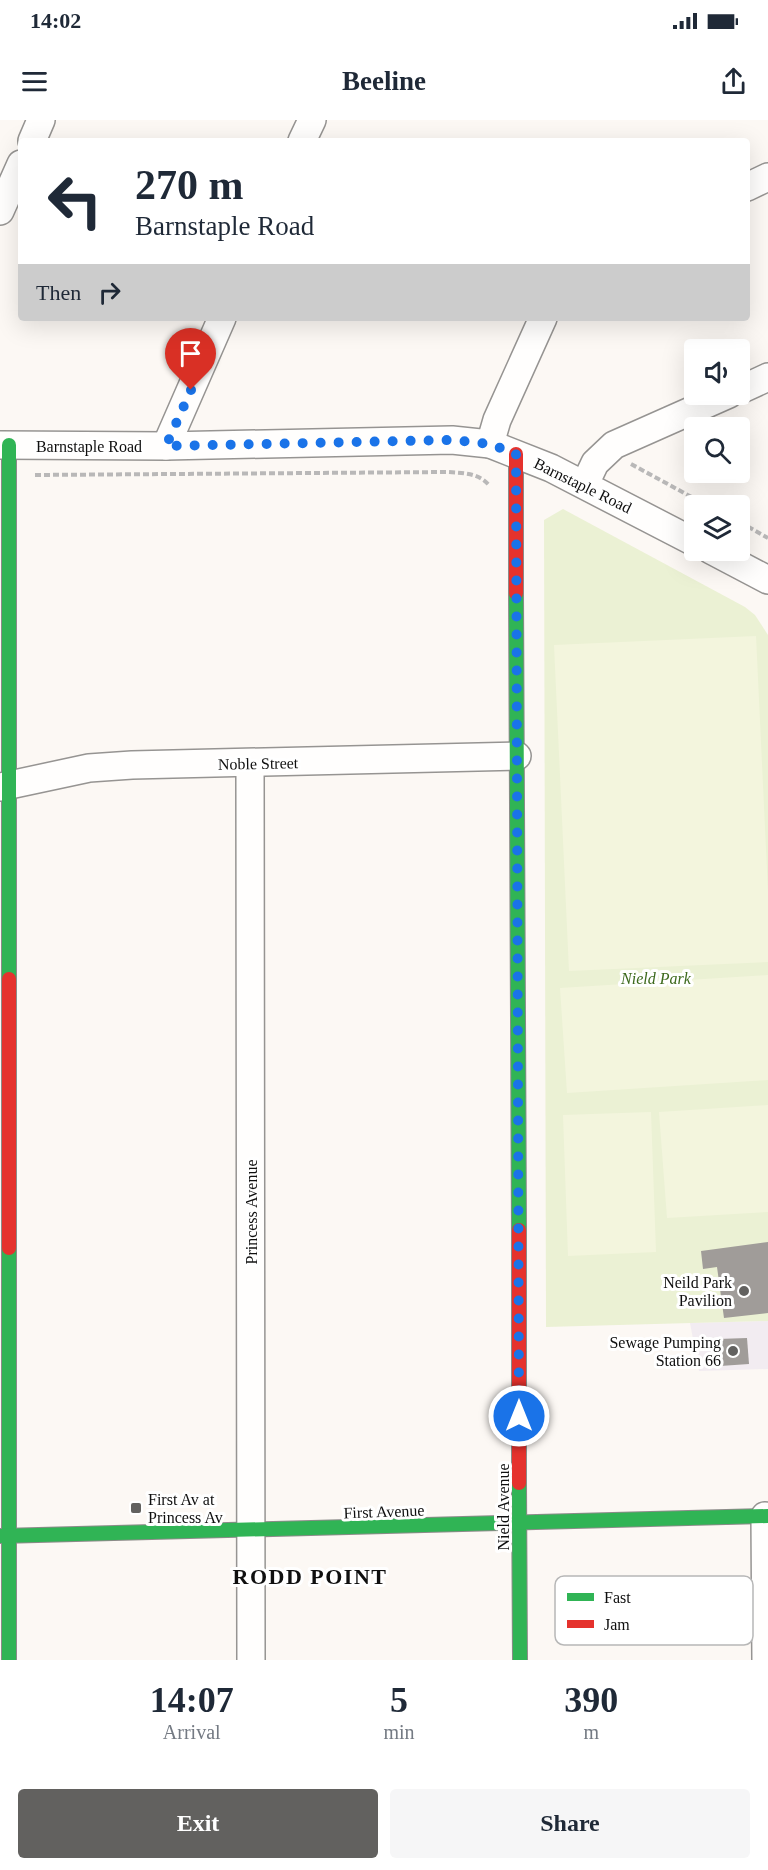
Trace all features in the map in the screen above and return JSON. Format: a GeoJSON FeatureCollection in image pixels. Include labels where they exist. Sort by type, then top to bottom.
{"type":"FeatureCollection","features":[{"type":"Feature","properties":{"kind":"street"},"geometry":{"type":"LineString","coordinates":[[33,138],[41,120]]}},
{"type":"Feature","properties":{"kind":"street"},"geometry":{"type":"LineString","coordinates":[[303,138],[312,120]]}},
{"type":"Feature","properties":{"kind":"street"},"geometry":{"type":"LineString","coordinates":[[0,210],[18,171]]}},
{"type":"Feature","properties":{"kind":"street"},"geometry":{"type":"LineString","coordinates":[[750,186],[768,177]]}},
{"type":"Feature","properties":{"kind":"street"},"geometry":{"type":"LineString","coordinates":[[166,446],[221,321]]}},
{"type":"Feature","properties":{"kind":"street"},"geometry":{"type":"LineString","coordinates":[[490,444],[497,420],[542,321]]}},
{"type":"Feature","properties":{"kind":"street"},"geometry":{"type":"LineString","coordinates":[[750,385],[768,377]]}},
{"type":"Feature","properties":{"kind":"street"},"geometry":{"type":"LineString","coordinates":[[585,484],[595,463],[614,445],[704,405]]}},
{"type":"Feature","properties":{"kind":"street","name":"Barnstaple Road"},"geometry":{"type":"LineString","coordinates":[[5,445],[166,446],[452,440],[490,444],[585,484],[684,537]]}},
{"type":"Feature","properties":{"kind":"street"},"geometry":{"type":"LineString","coordinates":[[5,445],[9,475],[4,631],[4,1536],[9,1660]]}},
{"type":"Feature","properties":{"kind":"street","name":"Nield Avenue"},"geometry":{"type":"LineString","coordinates":[[516,454],[520,1660]]}},
{"type":"Feature","properties":{"kind":"street"},"geometry":{"type":"LineString","coordinates":[[732,561],[768,580]]}},
{"type":"Feature","properties":{"kind":"street","name":"Noble Street"},"geometry":{"type":"LineString","coordinates":[[4,786],[89,768],[518,756]]}},
{"type":"Feature","properties":{"kind":"street","name":"Princess Avenue"},"geometry":{"type":"LineString","coordinates":[[250,763],[251,1660]]}},
{"type":"Feature","properties":{"kind":"street"},"geometry":{"type":"LineString","coordinates":[[766,1516],[766,1660]]}},
{"type":"Feature","properties":{"kind":"street","name":"First Avenue"},"geometry":{"type":"LineString","coordinates":[[4,1536],[766,1516]]}},
{"type":"Feature","properties":{"kind":"path"},"geometry":{"type":"LineString","coordinates":[[626,461],[688,495]]}},
{"type":"Feature","properties":{"kind":"path","name":"Barnstaple Road"},"geometry":{"type":"LineString","coordinates":[[9,475],[448,471],[470,473],[483,479],[496,492]]}},
{"type":"Feature","properties":{"kind":"path"},"geometry":{"type":"LineString","coordinates":[[750,528],[768,538]]}},
{"type":"Feature","properties":{"kind":"shaded area"},"geometry":{"type":"Polygon","coordinates":[[[768,1321],[768,1369],[699,1371],[690,1323],[768,1321]]]}},
{"type":"Feature","properties":{"kind":"green space","name":"Nield Park"},"geometry":{"type":"Polygon","coordinates":[[[563,509],[745,607],[755,615],[768,635],[768,1321],[546,1327],[544,520],[563,509]]]}},
{"type":"Feature","properties":{"kind":"green space"},"geometry":{"type":"Polygon","coordinates":[[[756,636],[768,892],[768,962],[569,971],[554,645],[756,636]]]}},
{"type":"Feature","properties":{"kind":"green space"},"geometry":{"type":"Polygon","coordinates":[[[768,975],[768,1080],[567,1093],[560,988],[768,975]]]}},
{"type":"Feature","properties":{"kind":"green space"},"geometry":{"type":"Polygon","coordinates":[[[768,1105],[768,1212],[667,1218],[659,1112],[768,1105]]]}},
{"type":"Feature","properties":{"kind":"green space"},"geometry":{"type":"Polygon","coordinates":[[[651,1112],[656,1252],[568,1256],[563,1115],[651,1112]]]}},
{"type":"Feature","properties":{"kind":"building","name":"Neild Park Pavilion"},"geometry":{"type":"Polygon","coordinates":[[[768,1242],[768,1313],[724,1318],[717,1267],[703,1269],[701,1251],[768,1242]]]}},
{"type":"Feature","properties":{"kind":"building","name":"Sewage Pumping Station 66"},"geometry":{"type":"Polygon","coordinates":[[[747,1338],[749,1364],[720,1366],[718,1339],[747,1338]]]}},
{"type":"Feature","properties":{"kind":"traffic: fast"},"geometry":{"type":"LineString","coordinates":[[9,445],[9,979]]}},
{"type":"Feature","properties":{"kind":"traffic: fast"},"geometry":{"type":"LineString","coordinates":[[516,593],[519,1230]]}},
{"type":"Feature","properties":{"kind":"traffic: fast"},"geometry":{"type":"LineString","coordinates":[[9,1248],[9,1660]]}},
{"type":"Feature","properties":{"kind":"traffic: fast"},"geometry":{"type":"LineString","coordinates":[[519,1483],[520,1660]]}},
{"type":"Feature","properties":{"kind":"traffic: fast"},"geometry":{"type":"LineString","coordinates":[[0,1536],[768,1516]]}},
{"type":"Feature","properties":{"kind":"traffic: jam"},"geometry":{"type":"LineString","coordinates":[[516,454],[516,593]]}},
{"type":"Feature","properties":{"kind":"traffic: jam"},"geometry":{"type":"LineString","coordinates":[[9,979],[9,1248]]}},
{"type":"Feature","properties":{"kind":"traffic: jam"},"geometry":{"type":"LineString","coordinates":[[519,1230],[519,1483]]}},
{"type":"Feature","properties":{"kind":"place","name":"Neild Park Pavilion"},"geometry":{"type":"Point","coordinates":[744,1291]}},
{"type":"Feature","properties":{"kind":"place","name":"Sewage Pumping Station 66"},"geometry":{"type":"Point","coordinates":[733,1351]}},
{"type":"Feature","properties":{"kind":"place","name":"First Av at Princess Av"},"geometry":{"type":"Point","coordinates":[136,1508]}},
{"type":"Feature","properties":{"kind":"district","name":"RODD POINT"},"geometry":{"type":"Point","coordinates":[310,1576]}},
{"type":"Feature","properties":{"kind":"route"},"geometry":{"type":"LineString","coordinates":[[191,390],[166,446],[452,440],[490,444],[516,454],[519,1416]]}}]}
